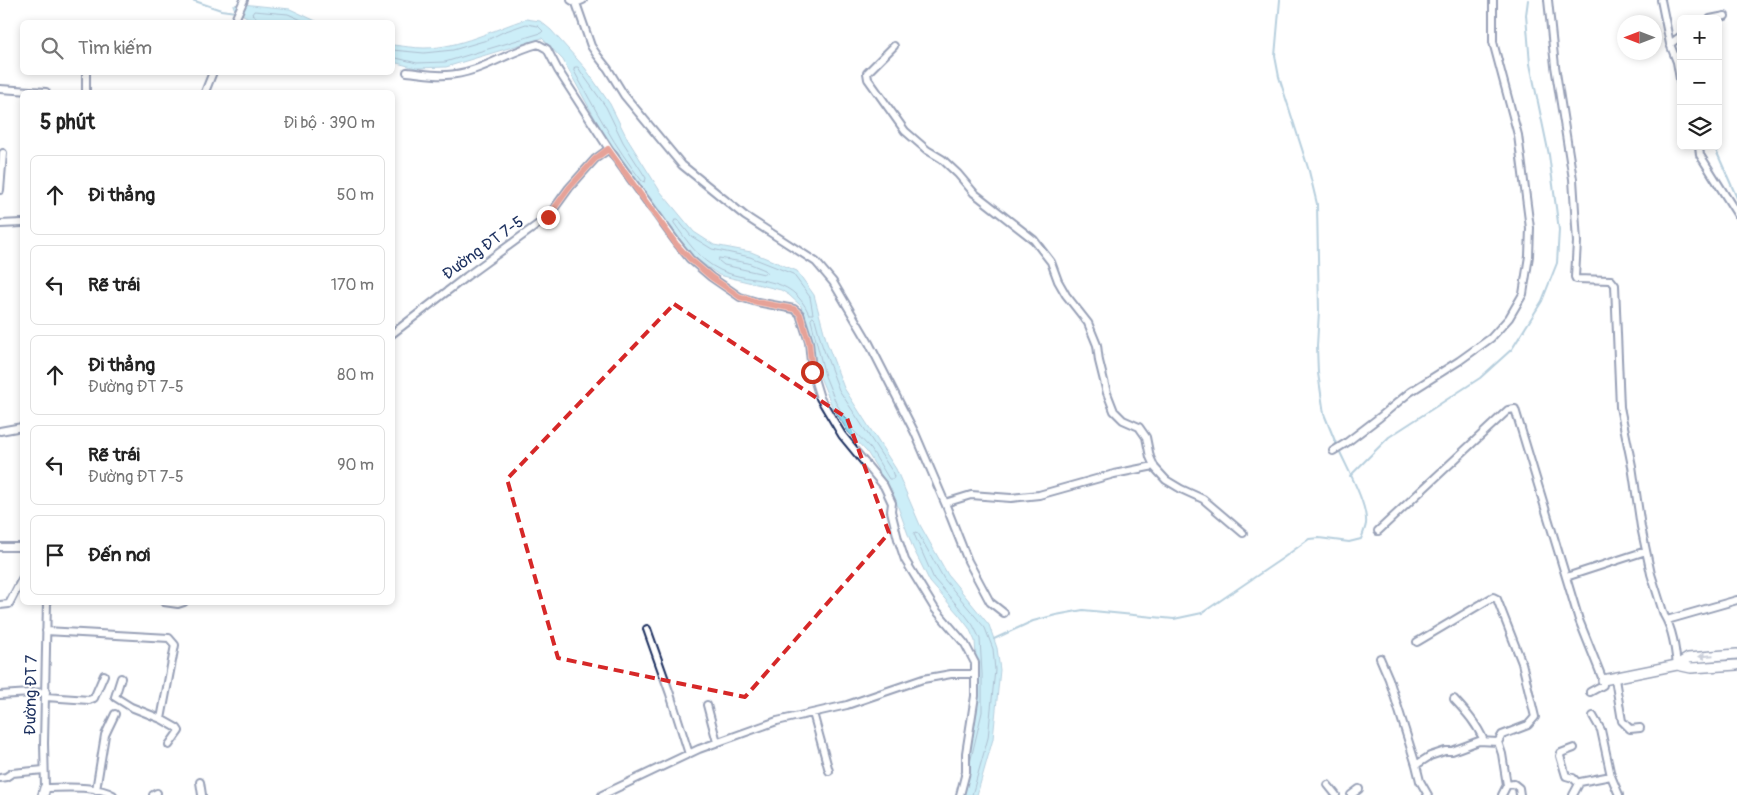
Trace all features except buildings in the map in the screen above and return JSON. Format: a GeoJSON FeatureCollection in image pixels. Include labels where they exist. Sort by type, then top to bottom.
{"type":"FeatureCollection","features":[{"type":"Feature","properties":{"kind":"street"},"geometry":{"type":"LineString","coordinates":[[235,20],[244,0]]}},
{"type":"Feature","properties":{"kind":"street"},"geometry":{"type":"LineString","coordinates":[[583,0],[574,2],[591,46],[624,95],[682,165],[745,216],[816,262],[833,282],[869,343],[915,433],[968,561],[990,602],[1004,613]]}},
{"type":"Feature","properties":{"kind":"street"},"geometry":{"type":"LineString","coordinates":[[1333,452],[1410,392],[1490,338],[1509,318],[1523,294],[1529,256],[1530,228],[1518,135],[1492,42],[1492,0]]}},
{"type":"Feature","properties":{"kind":"street"},"geometry":{"type":"LineString","coordinates":[[1548,0],[1555,66],[1574,179],[1577,242],[1575,277],[1582,280],[1611,280],[1616,289],[1620,407],[1632,466],[1640,527],[1664,615],[1675,647],[1677,665]]}},
{"type":"Feature","properties":{"kind":"street"},"geometry":{"type":"LineString","coordinates":[[1661,0],[1670,44],[1677,63]]}},
{"type":"Feature","properties":{"kind":"street"},"geometry":{"type":"LineString","coordinates":[[1670,44],[1677,39]]}},
{"type":"Feature","properties":{"kind":"street"},"geometry":{"type":"LineString","coordinates":[[407,72],[447,75],[493,63],[538,44],[547,49],[558,70],[608,149],[676,244],[690,259],[711,277],[740,297],[794,309],[800,314],[809,342],[812,372],[820,398],[842,435],[868,469],[884,486],[892,503],[891,511],[905,560],[936,609],[965,644],[975,664],[975,696],[966,753],[966,772],[960,795]]}},
{"type":"Feature","properties":{"kind":"street"},"geometry":{"type":"LineString","coordinates":[[894,46],[867,73],[868,79],[905,131],[927,150],[942,159],[974,193],[1034,240],[1051,262],[1066,295],[1088,323],[1097,346],[1107,393],[1114,411],[1123,420],[1139,427],[1146,437],[1154,466],[1166,480],[1203,499],[1243,533]]}},
{"type":"Feature","properties":{"kind":"street"},"geometry":{"type":"LineString","coordinates":[[86,75],[86,90]]}},
{"type":"Feature","properties":{"kind":"street"},"geometry":{"type":"LineString","coordinates":[[206,90],[212,75]]}},
{"type":"Feature","properties":{"kind":"street"},"geometry":{"type":"LineString","coordinates":[[0,89],[20,90]]}},
{"type":"Feature","properties":{"kind":"street","name":"Đường ĐT 7-5"},"geometry":{"type":"LineString","coordinates":[[395,332],[548,217],[595,159],[608,149]]}},
{"type":"Feature","properties":{"kind":"street"},"geometry":{"type":"LineString","coordinates":[[1699,150],[1700,155],[1737,214]]}},
{"type":"Feature","properties":{"kind":"street"},"geometry":{"type":"LineString","coordinates":[[0,190],[3,153]]}},
{"type":"Feature","properties":{"kind":"street"},"geometry":{"type":"LineString","coordinates":[[0,224],[20,222]]}},
{"type":"Feature","properties":{"kind":"street"},"geometry":{"type":"LineString","coordinates":[[1378,532],[1508,410],[1515,409],[1579,620],[1603,680],[1603,686],[1590,692]]}},
{"type":"Feature","properties":{"kind":"street"},"geometry":{"type":"LineString","coordinates":[[0,431],[20,427]]}},
{"type":"Feature","properties":{"kind":"street"},"geometry":{"type":"LineString","coordinates":[[945,504],[971,495],[1011,498],[1039,495],[1114,474],[1154,466]]}},
{"type":"Feature","properties":{"kind":"street"},"geometry":{"type":"LineString","coordinates":[[0,547],[20,547]]}},
{"type":"Feature","properties":{"kind":"street"},"geometry":{"type":"LineString","coordinates":[[1566,577],[1646,551]]}},
{"type":"Feature","properties":{"kind":"street"},"geometry":{"type":"LineString","coordinates":[[0,605],[9,604],[20,583]]}},
{"type":"Feature","properties":{"kind":"street"},"geometry":{"type":"LineString","coordinates":[[1417,642],[1493,597],[1497,599],[1522,663],[1535,718],[1528,725],[1502,735],[1498,742],[1502,754],[1506,785],[1502,795]]}},
{"type":"Feature","properties":{"kind":"street"},"geometry":{"type":"LineString","coordinates":[[1667,620],[1737,600]]}},
{"type":"Feature","properties":{"kind":"street","name":"Đường ĐT 7"},"geometry":{"type":"LineString","coordinates":[[44,791],[47,605]]}},
{"type":"Feature","properties":{"kind":"street"},"geometry":{"type":"LineString","coordinates":[[647,629],[689,754]]}},
{"type":"Feature","properties":{"kind":"street"},"geometry":{"type":"LineString","coordinates":[[46,631],[169,638],[175,645],[161,719]]}},
{"type":"Feature","properties":{"kind":"street"},"geometry":{"type":"LineString","coordinates":[[1603,680],[1677,665],[1688,658],[1737,654]]}},
{"type":"Feature","properties":{"kind":"street"},"geometry":{"type":"LineString","coordinates":[[1380,658],[1389,679],[1420,781],[1428,795]]}},
{"type":"Feature","properties":{"kind":"street"},"geometry":{"type":"LineString","coordinates":[[1677,665],[1691,668],[1737,665]]}},
{"type":"Feature","properties":{"kind":"street"},"geometry":{"type":"LineString","coordinates":[[602,795],[717,742],[776,721],[847,705],[923,679],[951,674],[975,674]]}},
{"type":"Feature","properties":{"kind":"street"},"geometry":{"type":"LineString","coordinates":[[0,695],[46,694],[89,700],[94,698],[104,675]]}},
{"type":"Feature","properties":{"kind":"street"},"geometry":{"type":"LineString","coordinates":[[121,678],[114,697],[177,728],[179,731],[169,746]]}},
{"type":"Feature","properties":{"kind":"street"},"geometry":{"type":"LineString","coordinates":[[1615,679],[1622,721],[1630,729],[1640,728]]}},
{"type":"Feature","properties":{"kind":"street"},"geometry":{"type":"LineString","coordinates":[[1454,699],[1469,715],[1480,731],[1484,741]]}},
{"type":"Feature","properties":{"kind":"street"},"geometry":{"type":"LineString","coordinates":[[706,705],[717,742]]}},
{"type":"Feature","properties":{"kind":"street"},"geometry":{"type":"LineString","coordinates":[[813,713],[829,772]]}},
{"type":"Feature","properties":{"kind":"street"},"geometry":{"type":"LineString","coordinates":[[96,790],[105,735],[114,714]]}},
{"type":"Feature","properties":{"kind":"street"},"geometry":{"type":"LineString","coordinates":[[1593,716],[1601,730],[1611,776],[1619,795]]}},
{"type":"Feature","properties":{"kind":"street"},"geometry":{"type":"LineString","coordinates":[[1416,766],[1430,756],[1452,751],[1479,741],[1498,742]]}},
{"type":"Feature","properties":{"kind":"street"},"geometry":{"type":"LineString","coordinates":[[1574,748],[1561,753],[1560,756],[1566,776],[1573,778],[1579,784]]}},
{"type":"Feature","properties":{"kind":"street"},"geometry":{"type":"LineString","coordinates":[[0,778],[12,773],[44,770]]}},
{"type":"Feature","properties":{"kind":"street"},"geometry":{"type":"LineString","coordinates":[[1573,795],[1580,782],[1611,776]]}},
{"type":"Feature","properties":{"kind":"street"},"geometry":{"type":"LineString","coordinates":[[200,782],[202,795]]}},
{"type":"Feature","properties":{"kind":"street"},"geometry":{"type":"LineString","coordinates":[[1506,785],[1514,784],[1519,788],[1520,795]]}},
{"type":"Feature","properties":{"kind":"street"},"geometry":{"type":"LineString","coordinates":[[1328,785],[1336,795]]}},
{"type":"Feature","properties":{"kind":"street"},"geometry":{"type":"LineString","coordinates":[[1351,795],[1359,788]]}},
{"type":"Feature","properties":{"kind":"street"},"geometry":{"type":"LineString","coordinates":[[44,791],[96,790],[113,795]]}},
{"type":"Feature","properties":{"kind":"highlighted area"},"geometry":{"type":"Polygon","coordinates":[[[674,304],[847,418],[889,533],[745,697],[558,658],[507,479],[674,304]]]}},
{"type":"Feature","properties":{"kind":"water"},"geometry":{"type":"Polygon","coordinates":[[[242,4],[290,9],[314,20],[252,20],[235,10],[233,5],[242,4]]]}},
{"type":"Feature","properties":{"kind":"water"},"geometry":{"type":"Polygon","coordinates":[[[526,19],[540,21],[551,30],[585,68],[610,104],[628,140],[660,191],[694,232],[714,245],[751,252],[797,271],[814,295],[827,343],[844,388],[896,469],[920,525],[948,575],[989,625],[997,648],[1000,670],[993,739],[977,795],[956,795],[977,712],[975,641],[969,628],[930,582],[913,548],[894,496],[867,452],[848,432],[832,406],[820,377],[801,306],[781,290],[719,275],[692,256],[631,175],[602,131],[563,60],[542,38],[446,67],[416,68],[395,63],[395,45],[424,48],[437,47],[476,38],[526,19]]]}},
{"type":"Feature","properties":{"kind":"waterway"},"geometry":{"type":"LineString","coordinates":[[192,0],[221,10],[236,12]]}},
{"type":"Feature","properties":{"kind":"waterway"},"geometry":{"type":"LineString","coordinates":[[1280,0],[1275,56],[1279,77],[1309,171],[1317,204],[1318,373],[1324,414],[1337,446]]}},
{"type":"Feature","properties":{"kind":"waterway"},"geometry":{"type":"LineString","coordinates":[[1350,476],[1389,437],[1480,378],[1512,349],[1542,301],[1557,263],[1559,230],[1549,155],[1530,64],[1526,15],[1528,0]]}},
{"type":"Feature","properties":{"kind":"waterway"},"geometry":{"type":"LineString","coordinates":[[1716,150],[1737,198]]}},
{"type":"Feature","properties":{"kind":"waterway"},"geometry":{"type":"LineString","coordinates":[[994,639],[1033,621],[1083,610],[1174,619],[1202,613],[1309,539],[1319,538],[1349,542],[1361,539],[1366,524],[1364,507],[1339,450]]}},
{"type":"Feature","properties":{"kind":"route"},"geometry":{"type":"LineString","coordinates":[[548,217],[569,188],[595,159],[608,149],[676,244],[690,259],[711,277],[740,297],[794,309],[800,314],[809,342],[812,372]]}}]}
